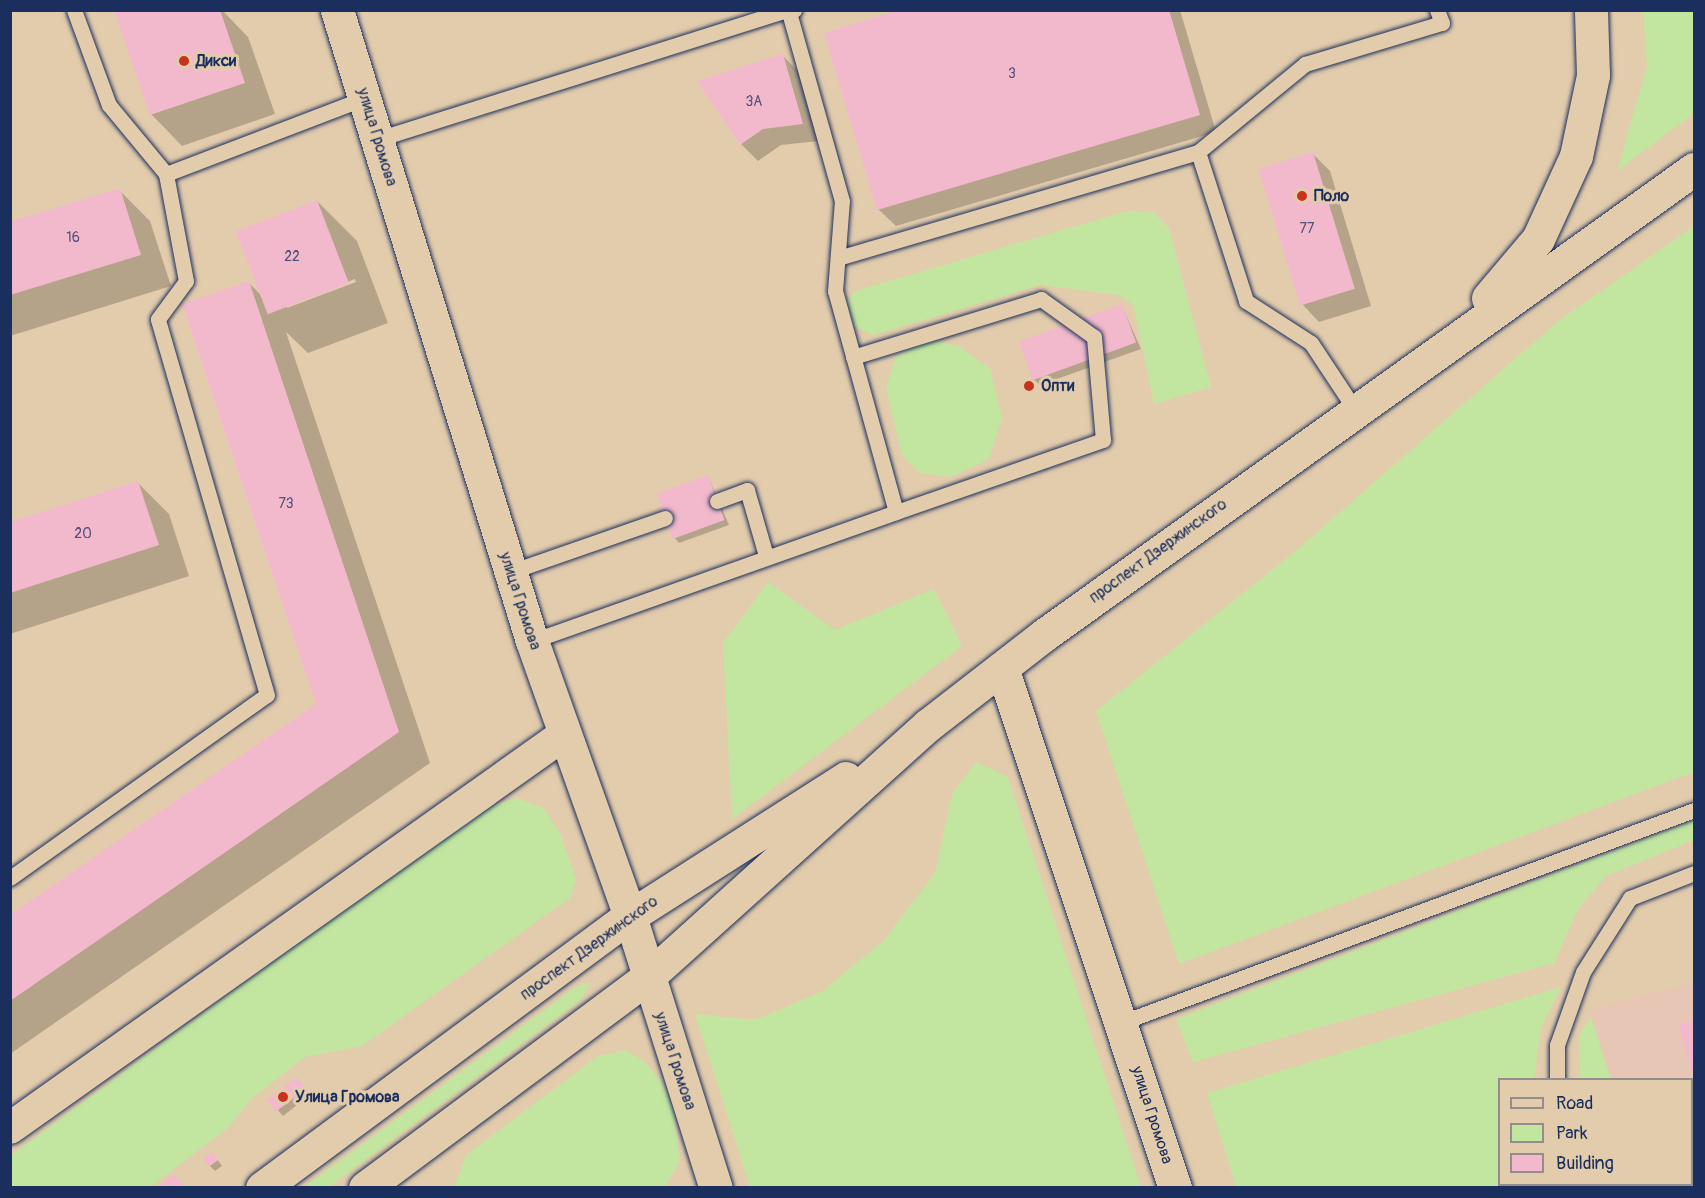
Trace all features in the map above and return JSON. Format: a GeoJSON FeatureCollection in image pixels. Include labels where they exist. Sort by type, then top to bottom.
{"type":"FeatureCollection","features":[{"type":"Feature","properties":{"kind":"main road","name":"улица Громова"},"geometry":{"type":"LineString","coordinates":[[337,10],[532,641],[630,916],[708,1184]]}},
{"type":"Feature","properties":{"kind":"main road"},"geometry":{"type":"LineString","coordinates":[[1392,381],[1502,284],[1557,205],[1588,113],[1592,10]]}},
{"type":"Feature","properties":{"kind":"main road"},"geometry":{"type":"LineString","coordinates":[[1392,381],[1695,169]]}},
{"type":"Feature","properties":{"kind":"main road","name":"проспект Дзержинского"},"geometry":{"type":"LineString","coordinates":[[365,1188],[648,977],[928,725],[1392,381]]}},
{"type":"Feature","properties":{"kind":"main road","name":"улица Громова"},"geometry":{"type":"LineString","coordinates":[[1002,668],[1123,1022],[1176,1188]]}},
{"type":"Feature","properties":{"kind":"main road","name":"проспект Дзержинского"},"geometry":{"type":"LineString","coordinates":[[262,1188],[630,916],[928,725]]}},
{"type":"Feature","properties":{"kind":"street"},"geometry":{"type":"LineString","coordinates":[[10,1128],[565,734]]}},
{"type":"Feature","properties":{"kind":"lane"},"geometry":{"type":"LineString","coordinates":[[10,878],[267,695],[158,319],[186,280],[166,174],[109,105],[74,10]]}},
{"type":"Feature","properties":{"kind":"lane"},"geometry":{"type":"LineString","coordinates":[[838,258],[1198,152],[1305,64],[1442,23],[1437,10]]}},
{"type":"Feature","properties":{"kind":"lane"},"geometry":{"type":"LineString","coordinates":[[378,139],[790,11],[842,201],[835,291],[896,512]]}},
{"type":"Feature","properties":{"kind":"lane"},"geometry":{"type":"LineString","coordinates":[[166,174],[365,98]]}},
{"type":"Feature","properties":{"kind":"lane"},"geometry":{"type":"LineString","coordinates":[[1198,152],[1246,301],[1311,343],[1354,408]]}},
{"type":"Feature","properties":{"kind":"lane"},"geometry":{"type":"LineString","coordinates":[[532,641],[766,556],[1102,440],[1094,337],[1041,299],[853,357]]}},
{"type":"Feature","properties":{"kind":"lane"},"geometry":{"type":"LineString","coordinates":[[717,501],[747,490],[766,556]]}},
{"type":"Feature","properties":{"kind":"lane"},"geometry":{"type":"LineString","coordinates":[[510,572],[665,518]]}},
{"type":"Feature","properties":{"kind":"lane"},"geometry":{"type":"LineString","coordinates":[[1123,1022],[1695,810]]}},
{"type":"Feature","properties":{"kind":"lane"},"geometry":{"type":"LineString","coordinates":[[1557,1078],[1557,1045],[1583,972],[1630,898],[1695,873]]}},
{"type":"Feature","properties":{"kind":"shaded area"},"geometry":{"type":"Polygon","coordinates":[[[1694,982],[1694,1187],[1646,1187],[1693,1186],[1693,1078],[1611,1078],[1589,1010],[1694,982]]]}},
{"type":"Feature","properties":{"kind":"green space"},"geometry":{"type":"Polygon","coordinates":[[[1643,11],[1694,11],[1694,113],[1617,171],[1647,66],[1643,11]]]}},
{"type":"Feature","properties":{"kind":"green space"},"geometry":{"type":"Polygon","coordinates":[[[1127,211],[1154,213],[1169,228],[1211,387],[1154,404],[1133,304],[1118,295],[1040,285],[874,335],[854,327],[849,300],[855,291],[1127,211]]]}},
{"type":"Feature","properties":{"kind":"green space"},"geometry":{"type":"Polygon","coordinates":[[[1694,226],[1694,772],[1179,964],[1096,711],[1298,549],[1557,322],[1694,226]]]}},
{"type":"Feature","properties":{"kind":"green space"},"geometry":{"type":"Polygon","coordinates":[[[928,339],[958,346],[990,368],[1002,418],[989,459],[951,477],[920,473],[902,455],[886,388],[896,357],[928,339]]]}},
{"type":"Feature","properties":{"kind":"green space"},"geometry":{"type":"Polygon","coordinates":[[[768,582],[835,630],[934,589],[962,646],[732,819],[723,643],[768,582]]]}},
{"type":"Feature","properties":{"kind":"green space"},"geometry":{"type":"Polygon","coordinates":[[[976,762],[1008,777],[1141,1187],[750,1187],[695,1014],[755,1020],[821,992],[884,940],[935,873],[952,794],[976,762]]]}},
{"type":"Feature","properties":{"kind":"green space"},"geometry":{"type":"Polygon","coordinates":[[[516,798],[543,808],[560,833],[576,879],[570,898],[362,1046],[305,1057],[250,1100],[229,1127],[150,1187],[11,1187],[10,1156],[478,810],[516,798]]]}},
{"type":"Feature","properties":{"kind":"green space"},"geometry":{"type":"Polygon","coordinates":[[[1694,820],[1694,840],[1606,876],[1578,909],[1554,963],[1193,1062],[1176,1019],[1694,820]]]}},
{"type":"Feature","properties":{"kind":"green space"},"geometry":{"type":"Polygon","coordinates":[[[590,982],[581,1000],[329,1187],[304,1187],[575,987],[590,982]]]}},
{"type":"Feature","properties":{"kind":"green space"},"geometry":{"type":"Polygon","coordinates":[[[1561,987],[1541,1028],[1534,1078],[1498,1078],[1498,1186],[1535,1187],[1236,1187],[1207,1093],[1561,987]]]}},
{"type":"Feature","properties":{"kind":"green space"},"geometry":{"type":"Polygon","coordinates":[[[1591,1017],[1611,1078],[1580,1078],[1579,1035],[1591,1017]]]}},
{"type":"Feature","properties":{"kind":"green space"},"geometry":{"type":"Polygon","coordinates":[[[625,1050],[644,1061],[661,1081],[673,1108],[680,1161],[665,1187],[454,1187],[466,1155],[598,1056],[625,1050]]]}},
{"type":"Feature","properties":{"kind":"building"},"geometry":{"type":"Polygon","coordinates":[[[114,10],[220,10],[245,83],[150,115],[114,10]]]}},
{"type":"Feature","properties":{"kind":"building"},"geometry":{"type":"Polygon","coordinates":[[[899,10],[1169,10],[1200,115],[877,210],[824,33],[899,10]]]}},
{"type":"Feature","properties":{"kind":"building"},"geometry":{"type":"Polygon","coordinates":[[[783,54],[803,124],[763,129],[740,145],[697,81],[783,54]]]}},
{"type":"Feature","properties":{"kind":"building"},"geometry":{"type":"Polygon","coordinates":[[[1313,152],[1355,289],[1300,305],[1258,169],[1313,152]]]}},
{"type":"Feature","properties":{"kind":"building"},"geometry":{"type":"Polygon","coordinates":[[[120,188],[141,255],[10,295],[10,222],[120,188]]]}},
{"type":"Feature","properties":{"kind":"building"},"geometry":{"type":"Polygon","coordinates":[[[317,200],[349,283],[268,314],[236,231],[317,200]]]}},
{"type":"Feature","properties":{"kind":"building"},"geometry":{"type":"Polygon","coordinates":[[[249,281],[399,732],[10,1001],[10,915],[316,704],[182,304],[249,281]]]}},
{"type":"Feature","properties":{"kind":"building"},"geometry":{"type":"Polygon","coordinates":[[[1122,304],[1136,343],[1033,380],[1019,342],[1122,304]]]}},
{"type":"Feature","properties":{"kind":"building"},"geometry":{"type":"Polygon","coordinates":[[[708,475],[724,520],[673,539],[656,494],[708,475]]]}},
{"type":"Feature","properties":{"kind":"building"},"geometry":{"type":"Polygon","coordinates":[[[138,481],[159,545],[10,593],[10,522],[138,481]]]}},
{"type":"Feature","properties":{"kind":"building"},"geometry":{"type":"Polygon","coordinates":[[[1694,1020],[1694,1076],[1678,1025],[1694,1020]]]}},
{"type":"Feature","properties":{"kind":"building"},"geometry":{"type":"Polygon","coordinates":[[[297,1077],[306,1089],[276,1112],[267,1100],[297,1077]]]}},
{"type":"Feature","properties":{"kind":"building"},"geometry":{"type":"Polygon","coordinates":[[[212,1152],[218,1160],[209,1167],[203,1159],[212,1152]]]}},
{"type":"Feature","properties":{"kind":"building"},"geometry":{"type":"Polygon","coordinates":[[[174,1174],[184,1186],[157,1188],[174,1174]]]}},
{"type":"Feature","properties":{"kind":"place","name":"Дикси"},"geometry":{"type":"Point","coordinates":[184,61]}},
{"type":"Feature","properties":{"kind":"place","name":"Поло"},"geometry":{"type":"Point","coordinates":[1302,196]}},
{"type":"Feature","properties":{"kind":"place","name":"Опти"},"geometry":{"type":"Point","coordinates":[1029,386]}},
{"type":"Feature","properties":{"kind":"place","name":"Улица Громова"},"geometry":{"type":"Point","coordinates":[283,1097]}}]}
